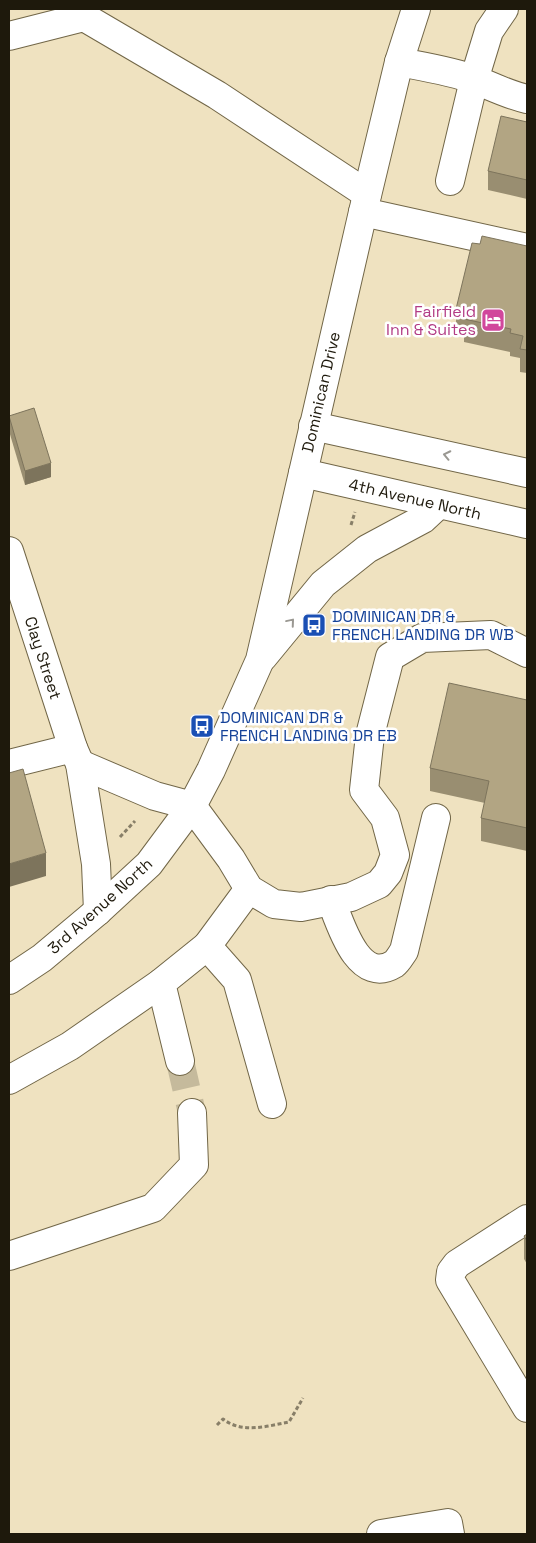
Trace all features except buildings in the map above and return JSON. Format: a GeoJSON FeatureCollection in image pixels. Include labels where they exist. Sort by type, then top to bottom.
{"type":"FeatureCollection","features":[{"type":"Feature","properties":{"kind":"street","name":"Dominican Drive"},"geometry":{"type":"LineString","coordinates":[[211,770],[260,660],[365,203],[399,62],[416,9]]}},
{"type":"Feature","properties":{"kind":"street"},"geometry":{"type":"LineString","coordinates":[[450,181],[474,80],[488,31],[504,9]]}},
{"type":"Feature","properties":{"kind":"street"},"geometry":{"type":"LineString","coordinates":[[9,36],[84,17],[218,95],[365,203],[527,248]]}},
{"type":"Feature","properties":{"kind":"street"},"geometry":{"type":"LineString","coordinates":[[399,62],[437,69],[527,99]]}},
{"type":"Feature","properties":{"kind":"street"},"geometry":{"type":"LineString","coordinates":[[313,426],[527,473]]}},
{"type":"Feature","properties":{"kind":"street","name":"4th Avenue North"},"geometry":{"type":"LineString","coordinates":[[302,473],[527,524]]}},
{"type":"Feature","properties":{"kind":"street"},"geometry":{"type":"LineString","coordinates":[[260,660],[323,584],[367,549],[423,519],[438,505]]}},
{"type":"Feature","properties":{"kind":"street","name":"Clay Street"},"geometry":{"type":"LineString","coordinates":[[9,551],[76,756],[96,864],[98,911]]}},
{"type":"Feature","properties":{"kind":"street"},"geometry":{"type":"LineString","coordinates":[[9,764],[76,756],[155,796],[192,806],[231,859],[249,889],[274,904],[301,907],[351,897],[379,884],[388,873],[395,855],[385,818],[364,790],[370,735],[390,657],[422,638],[491,635],[527,653]]}},
{"type":"Feature","properties":{"kind":"street","name":"3rd Avenue North"},"geometry":{"type":"LineString","coordinates":[[9,980],[42,958],[98,911],[149,864],[192,806],[211,770]]}},
{"type":"Feature","properties":{"kind":"street"},"geometry":{"type":"LineString","coordinates":[[330,900],[353,953],[360,961],[382,968],[395,963],[404,952],[436,818]]}},
{"type":"Feature","properties":{"kind":"street"},"geometry":{"type":"LineString","coordinates":[[9,1080],[70,1046],[161,983],[206,946],[249,889]]}},
{"type":"Feature","properties":{"kind":"street"},"geometry":{"type":"LineString","coordinates":[[206,946],[237,980],[272,1104]]}},
{"type":"Feature","properties":{"kind":"street"},"geometry":{"type":"LineString","coordinates":[[161,983],[180,1061]]}},
{"type":"Feature","properties":{"kind":"street"},"geometry":{"type":"LineString","coordinates":[[9,1256],[152,1208],[194,1165],[192,1113]]}},
{"type":"Feature","properties":{"kind":"street"},"geometry":{"type":"LineString","coordinates":[[527,1219],[457,1264],[451,1272],[450,1280],[527,1408]]}},
{"type":"Feature","properties":{"kind":"street"},"geometry":{"type":"LineString","coordinates":[[381,1534],[456,1530]]}},
{"type":"Feature","properties":{"kind":"path"},"geometry":{"type":"LineString","coordinates":[[217,1425],[223,1419],[234,1426],[245,1427],[262,1427],[289,1422],[303,1398]]}},
{"type":"Feature","properties":{"kind":"tunnel"},"geometry":{"type":"LineString","coordinates":[[180,1061],[192,1113]]}},
{"type":"Feature","properties":{"kind":"place","name":"Fairfield Inn & Suites"},"geometry":{"type":"Point","coordinates":[493,320]}},
{"type":"Feature","properties":{"kind":"place","name":"DOMINICAN DR & FRENCH LANDING DR WB"},"geometry":{"type":"Point","coordinates":[314,625]}},
{"type":"Feature","properties":{"kind":"place","name":"DOMINICAN DR & FRENCH LANDING DR EB"},"geometry":{"type":"Point","coordinates":[202,726]}}]}
